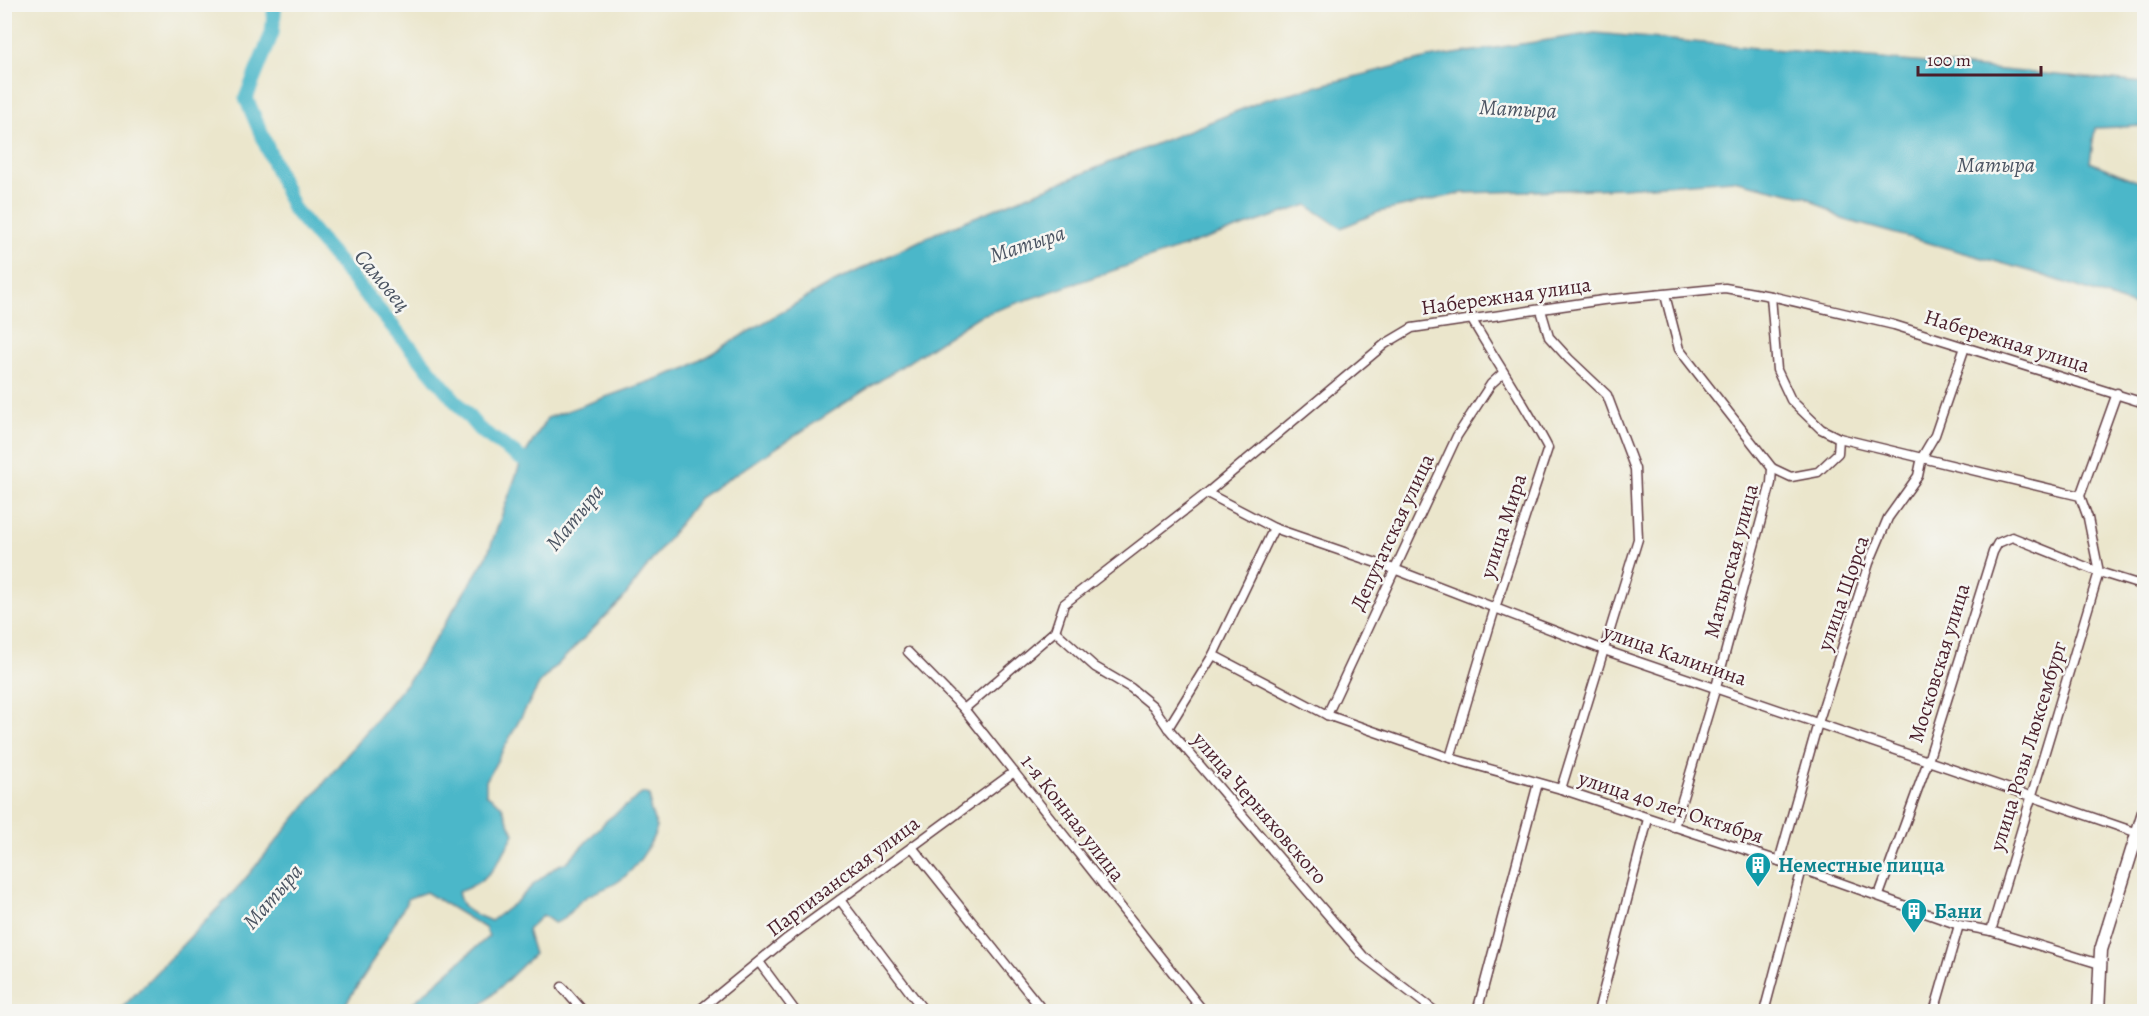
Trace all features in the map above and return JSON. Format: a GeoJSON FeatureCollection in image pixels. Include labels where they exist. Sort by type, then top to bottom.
{"type":"FeatureCollection","features":[{"type":"Feature","properties":{"kind":"main road"},"geometry":{"type":"LineString","coordinates":[[2098,1011],[2101,950],[2145,812]]}},
{"type":"Feature","properties":{"kind":"street","name":"Набережная улица"},"geometry":{"type":"LineString","coordinates":[[964,709],[1055,631],[1064,604],[1207,493],[1385,344],[1412,328],[1603,300],[1725,288],[1771,296],[1894,325],[2145,403]]}},
{"type":"Feature","properties":{"kind":"street","name":"Матырская улица"},"geometry":{"type":"LineString","coordinates":[[1665,295],[1679,349],[1772,468],[1771,483],[1716,687],[1674,827]]}},
{"type":"Feature","properties":{"kind":"street"},"geometry":{"type":"LineString","coordinates":[[1771,296],[1777,370],[1791,400],[1821,429],[1839,438],[2080,496]]}},
{"type":"Feature","properties":{"kind":"street"},"geometry":{"type":"LineString","coordinates":[[1541,310],[1550,337],[1569,359],[1607,395],[1635,469],[1638,539],[1561,789]]}},
{"type":"Feature","properties":{"kind":"street","name":"улица Мира"},"geometry":{"type":"LineString","coordinates":[[1450,758],[1495,608],[1548,448],[1528,410],[1472,320]]}},
{"type":"Feature","properties":{"kind":"street","name":"улица Щорса"},"geometry":{"type":"LineString","coordinates":[[1779,861],[1818,723],[1869,563],[1888,518],[1917,476],[1922,457],[1935,435],[1965,347]]}},
{"type":"Feature","properties":{"kind":"street","name":"Депутатская улица"},"geometry":{"type":"LineString","coordinates":[[1328,715],[1457,436],[1491,384],[1503,373]]}},
{"type":"Feature","properties":{"kind":"street"},"geometry":{"type":"LineString","coordinates":[[2099,572],[2088,518],[2080,496],[2116,393]]}},
{"type":"Feature","properties":{"kind":"street"},"geometry":{"type":"LineString","coordinates":[[1772,468],[1791,477],[1818,472],[1838,453],[1839,438]]}},
{"type":"Feature","properties":{"kind":"street","name":"улица Калинина"},"geometry":{"type":"LineString","coordinates":[[1207,493],[1274,528],[1394,569],[1604,650],[2138,833]]}},
{"type":"Feature","properties":{"kind":"street"},"geometry":{"type":"LineString","coordinates":[[1168,728],[1214,655],[1274,528]]}},
{"type":"Feature","properties":{"kind":"street","name":"Московская улица"},"geometry":{"type":"LineString","coordinates":[[1879,896],[1928,761],[1993,552],[1998,543],[2012,537],[2099,572],[2145,586]]}},
{"type":"Feature","properties":{"kind":"street","name":"улица Розы Люксембург"},"geometry":{"type":"LineString","coordinates":[[1991,931],[2099,572]]}},
{"type":"Feature","properties":{"kind":"street","name":"улица Черняховского"},"geometry":{"type":"LineString","coordinates":[[1055,631],[1095,667],[1131,688],[1153,706],[1168,728],[1364,957],[1436,1011]]}},
{"type":"Feature","properties":{"kind":"street","name":"1-я Конная улица"},"geometry":{"type":"LineString","coordinates":[[908,652],[964,709],[1204,1011]]}},
{"type":"Feature","properties":{"kind":"street","name":"улица 40 лет Октября"},"geometry":{"type":"LineString","coordinates":[[1214,655],[1328,715],[1450,758],[1561,789],[1779,861],[1959,924],[1991,931],[2100,964]]}},
{"type":"Feature","properties":{"kind":"street","name":"Партизанская улица"},"geometry":{"type":"LineString","coordinates":[[696,1011],[785,940],[1014,772]]}},
{"type":"Feature","properties":{"kind":"street"},"geometry":{"type":"LineString","coordinates":[[1477,1011],[1538,783]]}},
{"type":"Feature","properties":{"kind":"street"},"geometry":{"type":"LineString","coordinates":[[1598,1011],[1647,819]]}},
{"type":"Feature","properties":{"kind":"street"},"geometry":{"type":"LineString","coordinates":[[912,847],[1044,1011]]}},
{"type":"Feature","properties":{"kind":"street"},"geometry":{"type":"LineString","coordinates":[[1764,1011],[1802,870]]}},
{"type":"Feature","properties":{"kind":"street"},"geometry":{"type":"LineString","coordinates":[[840,900],[926,1011]]}},
{"type":"Feature","properties":{"kind":"street"},"geometry":{"type":"LineString","coordinates":[[1934,1011],[1959,924]]}},
{"type":"Feature","properties":{"kind":"street"},"geometry":{"type":"LineString","coordinates":[[759,962],[796,1011]]}},
{"type":"Feature","properties":{"kind":"street"},"geometry":{"type":"LineString","coordinates":[[562,987],[584,1011]]}},
{"type":"Feature","properties":{"kind":"water","name":"Матыра"},"geometry":{"type":"Polygon","coordinates":[[[1595,33],[2144,83],[2144,126],[2095,128],[2090,162],[2144,184],[2144,309],[2030,271],[1842,219],[1807,197],[1733,180],[1623,188],[1463,193],[1379,212],[1341,228],[1307,205],[979,316],[699,498],[622,600],[541,681],[486,781],[486,794],[501,805],[514,834],[492,870],[469,888],[458,892],[462,904],[470,911],[491,921],[516,902],[535,883],[557,866],[567,862],[607,820],[643,793],[650,795],[650,808],[657,828],[642,857],[619,881],[586,897],[558,922],[554,923],[543,915],[527,930],[534,954],[486,1001],[473,1011],[404,1011],[489,936],[485,928],[426,892],[409,898],[341,1011],[119,1011],[240,885],[412,676],[487,556],[522,459],[547,418],[687,368],[824,287],[938,232],[1267,99],[1428,58],[1595,33]]]}},
{"type":"Feature","properties":{"kind":"waterway","name":"Самовец"},"geometry":{"type":"LineString","coordinates":[[275,4],[272,33],[246,98],[293,208],[479,429],[522,459],[540,466]]}},
{"type":"Feature","properties":{"kind":"place","name":"Неместные пицца"},"geometry":{"type":"Point","coordinates":[1758,888]}},
{"type":"Feature","properties":{"kind":"place","name":"Бани"},"geometry":{"type":"Point","coordinates":[1914,934]}}]}
